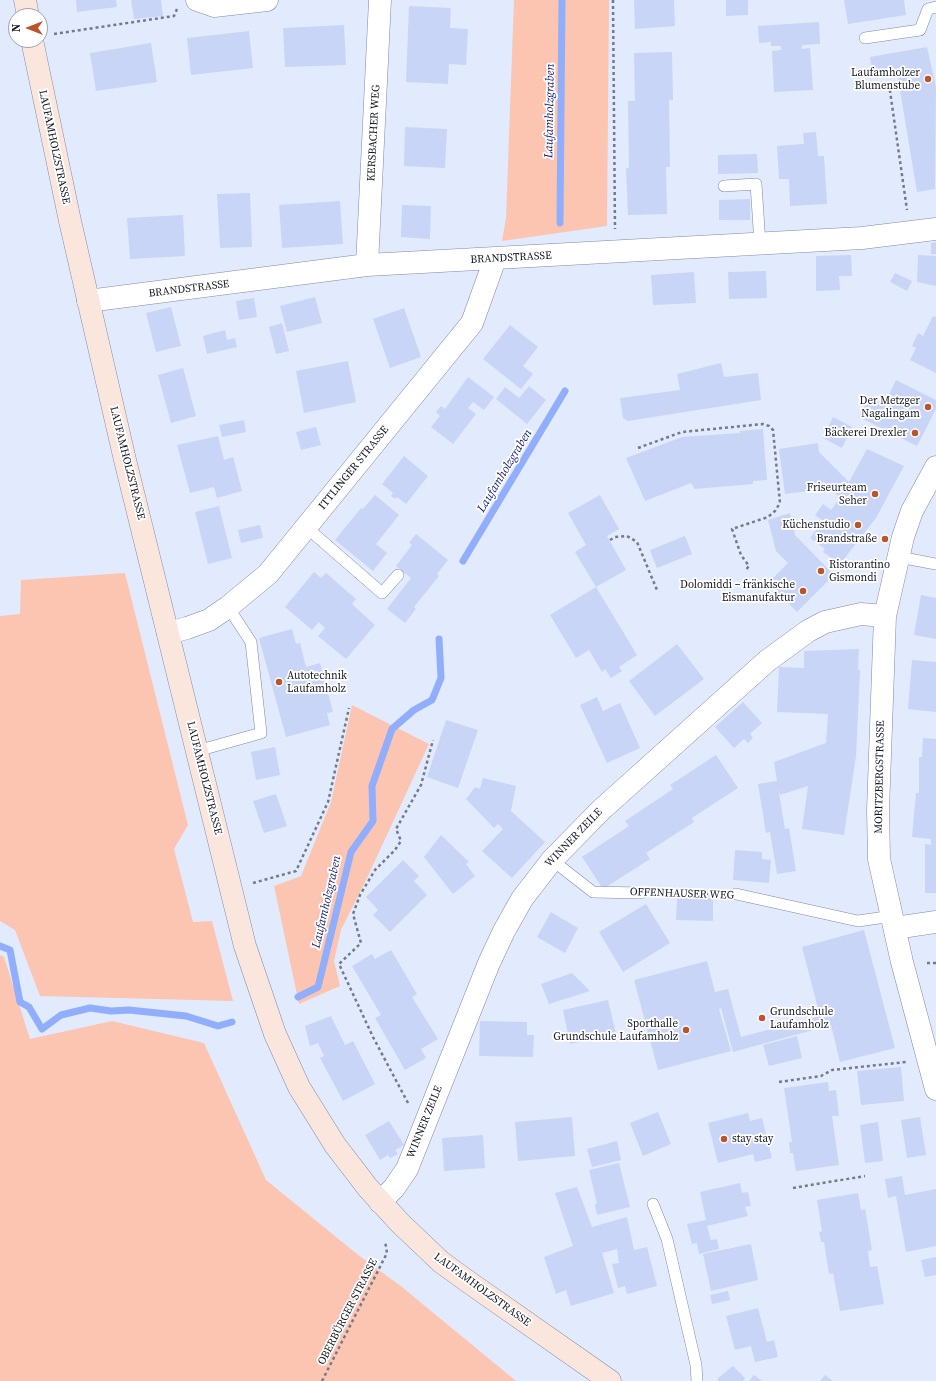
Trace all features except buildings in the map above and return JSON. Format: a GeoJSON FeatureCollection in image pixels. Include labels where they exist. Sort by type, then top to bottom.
{"type":"FeatureCollection","features":[{"type":"Feature","properties":{"kind":"main road","name":"LAUFAMHOLZSTRASSE"},"geometry":{"type":"LineString","coordinates":[[42,48],[88,301],[168,633],[230,889],[258,990],[288,1065],[307,1100],[335,1145],[380,1202],[436,1257],[464,1279],[610,1381]]}},
{"type":"Feature","properties":{"kind":"street"},"geometry":{"type":"LineString","coordinates":[[188,3],[214,6],[267,0]]}},
{"type":"Feature","properties":{"kind":"street","name":"KERSBACHER WEG"},"geometry":{"type":"LineString","coordinates":[[367,265],[380,0]]}},
{"type":"Feature","properties":{"kind":"street","name":"BRANDSTRASSE"},"geometry":{"type":"LineString","coordinates":[[88,301],[367,265],[862,238],[936,229]]}},
{"type":"Feature","properties":{"kind":"street","name":"ITTLINGER STRASSE"},"geometry":{"type":"LineString","coordinates":[[168,633],[198,625],[228,607],[268,574],[472,323],[495,259]]}},
{"type":"Feature","properties":{"kind":"street","name":"MORITZBERGSTRASSE"},"geometry":{"type":"LineString","coordinates":[[936,467],[912,511],[885,616],[878,810],[879,859],[902,962],[936,1089]]}},
{"type":"Feature","properties":{"kind":"street","name":"WINNER ZEILE"},"geometry":{"type":"LineString","coordinates":[[380,1202],[394,1188],[407,1169],[483,978],[504,931],[522,899],[552,860],[600,810],[772,657],[808,631],[825,622],[861,614],[885,616]]}},
{"type":"Feature","properties":{"kind":"street"},"geometry":{"type":"LineString","coordinates":[[894,922],[936,922]]}},
{"type":"Feature","properties":{"kind":"lane"},"geometry":{"type":"LineString","coordinates":[[865,38],[920,30],[928,9],[936,7]]}},
{"type":"Feature","properties":{"kind":"lane"},"geometry":{"type":"LineString","coordinates":[[724,186],[756,184],[760,244]]}},
{"type":"Feature","properties":{"kind":"lane"},"geometry":{"type":"LineString","coordinates":[[306,527],[382,593],[398,575]]}},
{"type":"Feature","properties":{"kind":"lane"},"geometry":{"type":"LineString","coordinates":[[899,557],[936,564]]}},
{"type":"Feature","properties":{"kind":"lane"},"geometry":{"type":"LineString","coordinates":[[197,751],[261,734],[251,642],[228,607]]}},
{"type":"Feature","properties":{"kind":"lane","name":"OFFENHAUSER WEG"},"geometry":{"type":"LineString","coordinates":[[552,860],[593,892],[641,893]]}},
{"type":"Feature","properties":{"kind":"lane","name":"OFFENHAUSER WEG"},"geometry":{"type":"LineString","coordinates":[[736,894],[858,921],[894,922]]}},
{"type":"Feature","properties":{"kind":"lane"},"geometry":{"type":"LineString","coordinates":[[653,1204],[667,1239],[696,1365],[697,1381]]}},
{"type":"Feature","properties":{"kind":"path"},"geometry":{"type":"LineString","coordinates":[[613,0],[616,252]]}},
{"type":"Feature","properties":{"kind":"path"},"geometry":{"type":"LineString","coordinates":[[48,36],[174,16],[188,3]]}},
{"type":"Feature","properties":{"kind":"path"},"geometry":{"type":"LineString","coordinates":[[889,84],[906,201]]}},
{"type":"Feature","properties":{"kind":"path"},"geometry":{"type":"LineString","coordinates":[[638,448],[682,432],[763,424],[769,426],[773,430],[780,504],[775,511],[768,516],[732,529],[741,555],[749,566],[745,571]]}},
{"type":"Feature","properties":{"kind":"path"},"geometry":{"type":"LineString","coordinates":[[610,540],[615,537],[627,536],[637,542],[656,590]]}},
{"type":"Feature","properties":{"kind":"path"},"geometry":{"type":"LineString","coordinates":[[230,889],[296,871],[328,802],[349,708]]}},
{"type":"Feature","properties":{"kind":"path"},"geometry":{"type":"LineString","coordinates":[[423,1130],[373,1037],[339,964],[362,943],[353,914],[360,895],[375,870],[395,850],[401,841],[396,829],[421,785],[433,740]]}},
{"type":"Feature","properties":{"kind":"path","name":"OFFENHAUSER WEG"},"geometry":{"type":"LineString","coordinates":[[641,893],[736,894]]}},
{"type":"Feature","properties":{"kind":"path"},"geometry":{"type":"LineString","coordinates":[[779,1082],[821,1076],[832,1070],[928,1059]]}},
{"type":"Feature","properties":{"kind":"path"},"geometry":{"type":"LineString","coordinates":[[793,1188],[865,1176]]}},
{"type":"Feature","properties":{"kind":"path","name":"OBERBÜRGER STRASSE"},"geometry":{"type":"LineString","coordinates":[[322,1381],[387,1253],[385,1238]]}},
{"type":"Feature","properties":{"kind":"shaded area"},"geometry":{"type":"Polygon","coordinates":[[[514,0],[609,0],[607,226],[502,241],[506,218],[514,0]]]}},
{"type":"Feature","properties":{"kind":"shaded area"},"geometry":{"type":"Polygon","coordinates":[[[125,573],[188,825],[174,849],[193,922],[212,921],[233,1001],[40,996],[15,930],[0,921],[0,616],[20,614],[21,580],[125,573]]]}},
{"type":"Feature","properties":{"kind":"shaded area"},"geometry":{"type":"Polygon","coordinates":[[[352,705],[429,744],[367,878],[341,930],[334,961],[340,986],[299,1004],[274,886],[301,876],[331,802],[352,705]]]}},
{"type":"Feature","properties":{"kind":"shaded area"},"geometry":{"type":"Polygon","coordinates":[[[0,955],[4,957],[30,1039],[112,1021],[204,1043],[266,1180],[357,1254],[402,1287],[516,1381],[0,1381],[0,955]]]}},
{"type":"Feature","properties":{"kind":"waterway","name":"Laufamholzgraben"},"geometry":{"type":"LineString","coordinates":[[560,223],[562,0]]}},
{"type":"Feature","properties":{"kind":"waterway","name":"Laufamholzgraben"},"geometry":{"type":"LineString","coordinates":[[463,561],[565,391]]}},
{"type":"Feature","properties":{"kind":"waterway","name":"Laufamholzgraben"},"geometry":{"type":"LineString","coordinates":[[298,997],[318,987],[351,852],[373,821],[372,786],[392,729],[414,710],[432,700],[441,678],[439,639]]}},
{"type":"Feature","properties":{"kind":"waterway","name":"Laufamholzgraben"},"geometry":{"type":"LineString","coordinates":[[0,946],[10,950],[20,1002],[29,1007],[42,1029],[61,1015],[90,1008],[111,1011],[129,1010],[186,1016],[218,1026],[232,1022]]}},
{"type":"Feature","properties":{"kind":"place","name":"Laufamholzer Blumenstube"},"geometry":{"type":"Point","coordinates":[928,79]}},
{"type":"Feature","properties":{"kind":"place","name":"Der Metzger Nagalingam"},"geometry":{"type":"Point","coordinates":[928,407]}},
{"type":"Feature","properties":{"kind":"place","name":"Bäckerei Drexler"},"geometry":{"type":"Point","coordinates":[915,433]}},
{"type":"Feature","properties":{"kind":"place","name":"Friseurteam Seher"},"geometry":{"type":"Point","coordinates":[875,494]}},
{"type":"Feature","properties":{"kind":"place","name":"Küchenstudio"},"geometry":{"type":"Point","coordinates":[858,525]}},
{"type":"Feature","properties":{"kind":"place","name":"Brandstraße"},"geometry":{"type":"Point","coordinates":[885,539]}},
{"type":"Feature","properties":{"kind":"place","name":"Ristorantino Gismondi"},"geometry":{"type":"Point","coordinates":[821,571]}},
{"type":"Feature","properties":{"kind":"place","name":"Dolomiddi – fränkische Eismanufaktur"},"geometry":{"type":"Point","coordinates":[803,591]}},
{"type":"Feature","properties":{"kind":"place","name":"Autotechnik Laufamholz"},"geometry":{"type":"Point","coordinates":[279,682]}},
{"type":"Feature","properties":{"kind":"place","name":"Grundschule Laufamholz"},"geometry":{"type":"Point","coordinates":[762,1018]}},
{"type":"Feature","properties":{"kind":"place","name":"Sporthalle Grundschule Laufamholz"},"geometry":{"type":"Point","coordinates":[686,1030]}},
{"type":"Feature","properties":{"kind":"place","name":"stay stay"},"geometry":{"type":"Point","coordinates":[724,1139]}}]}
